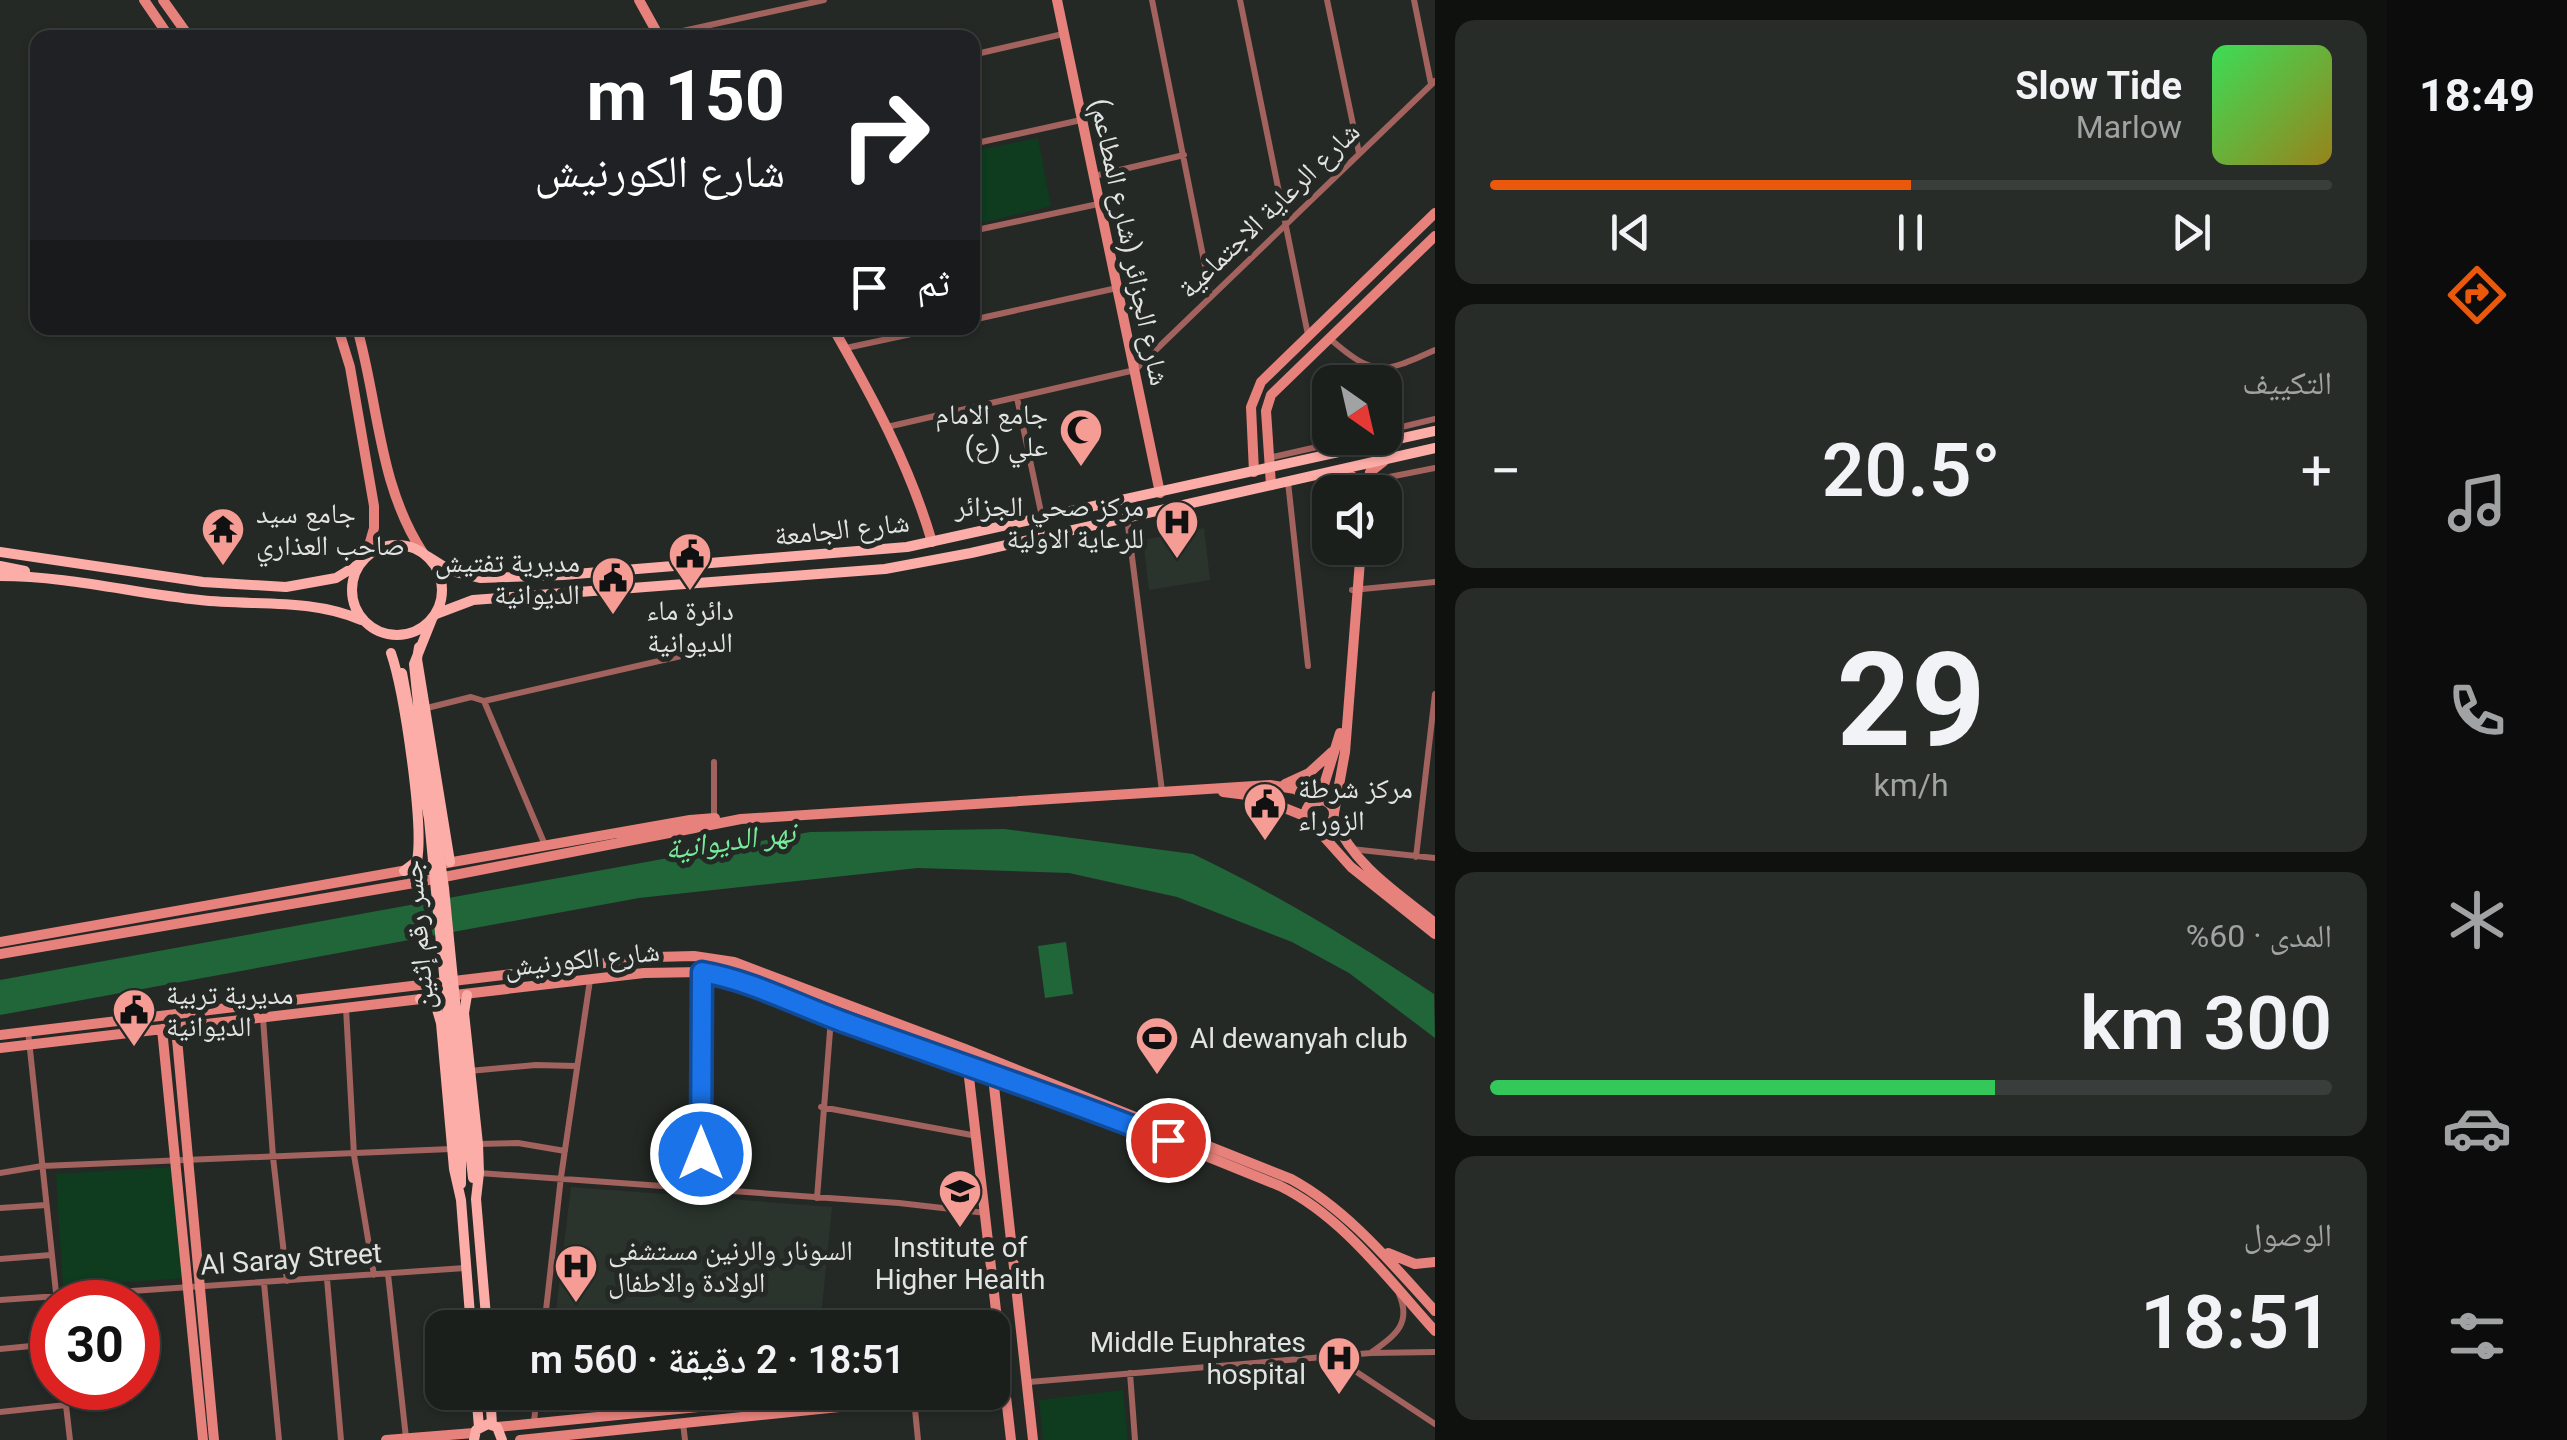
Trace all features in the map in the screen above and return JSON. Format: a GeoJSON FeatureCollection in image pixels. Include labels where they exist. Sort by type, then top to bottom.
{"type":"FeatureCollection","features":[{"type":"Feature","properties":{"kind":"main road"},"geometry":{"type":"LineString","coordinates":[[144,0],[165,30]]}},
{"type":"Feature","properties":{"kind":"main road"},"geometry":{"type":"LineString","coordinates":[[164,0],[185,30]]}},
{"type":"Feature","properties":{"kind":"main road"},"geometry":{"type":"LineString","coordinates":[[638,0],[655,30]]}},
{"type":"Feature","properties":{"kind":"main road","name":"شارع الجزائر (شارع المطاعم)"},"geometry":{"type":"LineString","coordinates":[[1057,0],[1160,493]]}},
{"type":"Feature","properties":{"kind":"main road"},"geometry":{"type":"LineString","coordinates":[[1254,472],[1251,407],[1266,377],[1434,213]]}},
{"type":"Feature","properties":{"kind":"main road"},"geometry":{"type":"LineString","coordinates":[[1271,485],[1266,411],[1278,387],[1434,236]]}},
{"type":"Feature","properties":{"kind":"main road"},"geometry":{"type":"LineString","coordinates":[[1326,318],[1333,333]]}},
{"type":"Feature","properties":{"kind":"main road"},"geometry":{"type":"LineString","coordinates":[[340,335],[350,367],[374,506],[374,528],[351,590],[352,604],[361,620]]}},
{"type":"Feature","properties":{"kind":"main road"},"geometry":{"type":"LineString","coordinates":[[358,335],[391,490],[409,531],[438,569],[444,589],[415,656],[414,678],[452,876]]}},
{"type":"Feature","properties":{"kind":"main road"},"geometry":{"type":"LineString","coordinates":[[837,335],[913,483],[932,542]]}},
{"type":"Feature","properties":{"kind":"main road"},"geometry":{"type":"LineString","coordinates":[[1266,377],[1278,387]]}},
{"type":"Feature","properties":{"kind":"main road","name":"شارع الجامعة"},"geometry":{"type":"LineString","coordinates":[[425,554],[463,576],[480,578],[563,576],[884,549],[932,542],[1254,472],[1269,464],[1299,462],[1434,431]]}},
{"type":"Feature","properties":{"kind":"main road","name":"شارع الجامعة"},"geometry":{"type":"LineString","coordinates":[[434,616],[473,600],[885,569],[1434,448]]}},
{"type":"Feature","properties":{"kind":"main road"},"geometry":{"type":"LineString","coordinates":[[1370,475],[1374,466],[1392,457]]}},
{"type":"Feature","properties":{"kind":"main road"},"geometry":{"type":"LineString","coordinates":[[1293,480],[1293,470],[1299,462]]}},
{"type":"Feature","properties":{"kind":"main road"},"geometry":{"type":"LineString","coordinates":[[1334,470],[1349,475]]}},
{"type":"Feature","properties":{"kind":"main road"},"geometry":{"type":"LineString","coordinates":[[968,534],[971,553]]}},
{"type":"Feature","properties":{"kind":"main road"},"geometry":{"type":"LineString","coordinates":[[0,555],[203,582],[286,586],[336,578],[388,546],[412,548],[425,554]]}},
{"type":"Feature","properties":{"kind":"main road"},"geometry":{"type":"LineString","coordinates":[[884,549],[885,569]]}},
{"type":"Feature","properties":{"kind":"main road"},"geometry":{"type":"LineString","coordinates":[[1307,817],[1308,809],[1318,801],[1339,743],[1356,565]]}},
{"type":"Feature","properties":{"kind":"main road"},"geometry":{"type":"LineString","coordinates":[[0,566],[201,600],[328,609],[361,620],[375,630],[391,653],[419,712]]}},
{"type":"Feature","properties":{"kind":"main road"},"geometry":{"type":"LineString","coordinates":[[0,576],[56,578]]}},
{"type":"Feature","properties":{"kind":"main road"},"geometry":{"type":"LineString","coordinates":[[1316,828],[1325,828],[1334,816],[1343,767],[1354,590]]}},
{"type":"Feature","properties":{"kind":"main road"},"geometry":{"type":"LineString","coordinates":[[375,630],[403,633],[434,616]]}},
{"type":"Feature","properties":{"kind":"main road"},"geometry":{"type":"LineString","coordinates":[[391,653],[409,752],[419,841],[417,861],[404,871]]}},
{"type":"Feature","properties":{"kind":"main road","name":"جسر رقم إثنين"},"geometry":{"type":"LineString","coordinates":[[419,712],[443,873],[465,1147]]}},
{"type":"Feature","properties":{"kind":"main road"},"geometry":{"type":"LineString","coordinates":[[1280,786],[1315,768],[1339,743]]}},
{"type":"Feature","properties":{"kind":"main road"},"geometry":{"type":"LineString","coordinates":[[0,942],[690,820],[1280,786],[1331,805],[1350,849],[1365,867],[1434,922]]}},
{"type":"Feature","properties":{"kind":"main road"},"geometry":{"type":"LineString","coordinates":[[1197,789],[1256,796],[1307,817],[1352,867],[1434,934]]}},
{"type":"Feature","properties":{"kind":"main road"},"geometry":{"type":"LineString","coordinates":[[0,954],[452,876],[740,819]]}},
{"type":"Feature","properties":{"kind":"main road"},"geometry":{"type":"LineString","coordinates":[[404,871],[408,884]]}},
{"type":"Feature","properties":{"kind":"main road"},"geometry":{"type":"LineString","coordinates":[[662,972],[664,956]]}},
{"type":"Feature","properties":{"kind":"main road","name":"شارع الكورنيش"},"geometry":{"type":"LineString","coordinates":[[0,1035],[664,956],[724,959],[965,1049],[992,1066],[1292,1192],[1333,1222],[1434,1331]]}},
{"type":"Feature","properties":{"kind":"main road"},"geometry":{"type":"LineString","coordinates":[[718,975],[724,959]]}},
{"type":"Feature","properties":{"kind":"main road","name":"شارع الكورنيش"},"geometry":{"type":"LineString","coordinates":[[0,1048],[662,972],[702,972],[862,1029],[967,1063],[992,1066],[1291,1180],[1311,1190],[1372,1244],[1434,1311]]}},
{"type":"Feature","properties":{"kind":"main road"},"geometry":{"type":"LineString","coordinates":[[468,995],[464,1008],[468,1071],[462,1200],[469,1310]]}},
{"type":"Feature","properties":{"kind":"main road"},"geometry":{"type":"LineString","coordinates":[[420,999],[436,1006],[440,1017],[476,1199],[485,1310]]}},
{"type":"Feature","properties":{"kind":"main road"},"geometry":{"type":"LineString","coordinates":[[208,1009],[208,1024]]}},
{"type":"Feature","properties":{"kind":"main road"},"geometry":{"type":"LineString","coordinates":[[862,1029],[867,1012]]}},
{"type":"Feature","properties":{"kind":"main road"},"geometry":{"type":"LineString","coordinates":[[45,1028],[40,1037],[47,1042]]}},
{"type":"Feature","properties":{"kind":"main road"},"geometry":{"type":"LineString","coordinates":[[176,1028],[189,1159],[203,1440]]}},
{"type":"Feature","properties":{"kind":"main road"},"geometry":{"type":"LineString","coordinates":[[162,1029],[173,1160],[214,1440]]}},
{"type":"Feature","properties":{"kind":"main road"},"geometry":{"type":"LineString","coordinates":[[965,1049],[994,1310]]}},
{"type":"Feature","properties":{"kind":"main road"},"geometry":{"type":"LineString","coordinates":[[992,1066],[1033,1440]]}},
{"type":"Feature","properties":{"kind":"main road"},"geometry":{"type":"LineString","coordinates":[[465,1147],[479,1172],[476,1199]]}},
{"type":"Feature","properties":{"kind":"main road"},"geometry":{"type":"LineString","coordinates":[[1372,1244],[1406,1262],[1434,1262]]}},
{"type":"Feature","properties":{"kind":"main road"},"geometry":{"type":"LineString","coordinates":[[990,1250],[1013,1246]]}},
{"type":"Feature","properties":{"kind":"main road"},"geometry":{"type":"LineString","coordinates":[[493,1410],[502,1440]]}},
{"type":"Feature","properties":{"kind":"main road"},"geometry":{"type":"LineString","coordinates":[[386,1440],[671,1410]]}},
{"type":"Feature","properties":{"kind":"main road"},"geometry":{"type":"LineString","coordinates":[[520,1440],[599,1436],[805,1410]]}},
{"type":"Feature","properties":{"kind":"main road"},"geometry":{"type":"LineString","coordinates":[[1008,1410],[1011,1440]]}},
{"type":"Feature","properties":{"kind":"street"},"geometry":{"type":"LineString","coordinates":[[689,30],[824,0]]}},
{"type":"Feature","properties":{"kind":"street"},"geometry":{"type":"LineString","coordinates":[[1152,0],[1212,297]]}},
{"type":"Feature","properties":{"kind":"street"},"geometry":{"type":"LineString","coordinates":[[1240,0],[1308,335]]}},
{"type":"Feature","properties":{"kind":"street"},"geometry":{"type":"LineString","coordinates":[[1328,0],[1360,154]]}},
{"type":"Feature","properties":{"kind":"street"},"geometry":{"type":"LineString","coordinates":[[1414,0],[1432,83]]}},
{"type":"Feature","properties":{"kind":"street"},"geometry":{"type":"LineString","coordinates":[[980,52],[1063,34]]}},
{"type":"Feature","properties":{"kind":"street","name":"شارع الرعاية الاجتماعية"},"geometry":{"type":"LineString","coordinates":[[1134,370],[1432,83]]}},
{"type":"Feature","properties":{"kind":"street"},"geometry":{"type":"LineString","coordinates":[[980,142],[1081,120]]}},
{"type":"Feature","properties":{"kind":"street"},"geometry":{"type":"LineString","coordinates":[[1093,177],[1184,155]]}},
{"type":"Feature","properties":{"kind":"street"},"geometry":{"type":"LineString","coordinates":[[980,229],[1099,204]]}},
{"type":"Feature","properties":{"kind":"street"},"geometry":{"type":"LineString","coordinates":[[980,318],[1117,288]]}},
{"type":"Feature","properties":{"kind":"street"},"geometry":{"type":"LineString","coordinates":[[1333,333],[1371,368],[1384,370],[1434,350]]}},
{"type":"Feature","properties":{"kind":"street"},"geometry":{"type":"LineString","coordinates":[[845,348],[906,335]]}},
{"type":"Feature","properties":{"kind":"street"},"geometry":{"type":"LineString","coordinates":[[886,428],[1134,370]]}},
{"type":"Feature","properties":{"kind":"street"},"geometry":{"type":"LineString","coordinates":[[1017,398],[1043,518]]}},
{"type":"Feature","properties":{"kind":"street"},"geometry":{"type":"LineString","coordinates":[[1402,427],[1434,419]]}},
{"type":"Feature","properties":{"kind":"street"},"geometry":{"type":"LineString","coordinates":[[1269,464],[1312,451]]}},
{"type":"Feature","properties":{"kind":"street"},"geometry":{"type":"LineString","coordinates":[[1402,478],[1434,468]]}},
{"type":"Feature","properties":{"kind":"street"},"geometry":{"type":"LineString","coordinates":[[1293,480],[1308,666]]}},
{"type":"Feature","properties":{"kind":"street"},"geometry":{"type":"LineString","coordinates":[[1127,518],[1162,792]]}},
{"type":"Feature","properties":{"kind":"street"},"geometry":{"type":"LineString","coordinates":[[1354,590],[1434,582]]}},
{"type":"Feature","properties":{"kind":"street"},"geometry":{"type":"LineString","coordinates":[[419,712],[470,697],[484,701],[681,656]]}},
{"type":"Feature","properties":{"kind":"street"},"geometry":{"type":"LineString","coordinates":[[1416,857],[1430,784],[1434,694]]}},
{"type":"Feature","properties":{"kind":"street"},"geometry":{"type":"LineString","coordinates":[[484,701],[545,846]]}},
{"type":"Feature","properties":{"kind":"street"},"geometry":{"type":"LineString","coordinates":[[714,762],[714,818]]}},
{"type":"Feature","properties":{"kind":"street"},"geometry":{"type":"LineString","coordinates":[[1350,849],[1434,858]]}},
{"type":"Feature","properties":{"kind":"street"},"geometry":{"type":"LineString","coordinates":[[701,1190],[702,972]]}},
{"type":"Feature","properties":{"kind":"street"},"geometry":{"type":"LineString","coordinates":[[546,1310],[590,980]]}},
{"type":"Feature","properties":{"kind":"street"},"geometry":{"type":"LineString","coordinates":[[346,1008],[354,1155],[374,1275]]}},
{"type":"Feature","properties":{"kind":"street"},"geometry":{"type":"LineString","coordinates":[[263,1018],[273,1157],[288,1282]]}},
{"type":"Feature","properties":{"kind":"street"},"geometry":{"type":"LineString","coordinates":[[816,1198],[831,1018]]}},
{"type":"Feature","properties":{"kind":"street"},"geometry":{"type":"LineString","coordinates":[[28,1031],[54,1280]]}},
{"type":"Feature","properties":{"kind":"street"},"geometry":{"type":"LineString","coordinates":[[468,1071],[576,1066]]}},
{"type":"Feature","properties":{"kind":"street"},"geometry":{"type":"LineString","coordinates":[[822,1108],[977,1136]]}},
{"type":"Feature","properties":{"kind":"street"},"geometry":{"type":"LineString","coordinates":[[0,1173],[42,1166],[354,1155],[518,1143],[565,1151]]}},
{"type":"Feature","properties":{"kind":"street"},"geometry":{"type":"LineString","coordinates":[[479,1172],[986,1213]]}},
{"type":"Feature","properties":{"kind":"street"},"geometry":{"type":"LineString","coordinates":[[0,1208],[46,1205]]}},
{"type":"Feature","properties":{"kind":"street"},"geometry":{"type":"LineString","coordinates":[[0,1259],[51,1255]]}},
{"type":"Feature","properties":{"kind":"street","name":"Al Saray Street"},"geometry":{"type":"LineString","coordinates":[[160,1291],[466,1268]]}},
{"type":"Feature","properties":{"kind":"street"},"geometry":{"type":"LineString","coordinates":[[388,1274],[406,1438]]}},
{"type":"Feature","properties":{"kind":"street"},"geometry":{"type":"LineString","coordinates":[[327,1279],[340,1440]]}},
{"type":"Feature","properties":{"kind":"street"},"geometry":{"type":"LineString","coordinates":[[264,1284],[278,1440]]}},
{"type":"Feature","properties":{"kind":"street"},"geometry":{"type":"LineString","coordinates":[[1372,1352],[1394,1336],[1404,1321],[1404,1305],[1397,1290]]}},
{"type":"Feature","properties":{"kind":"street","name":"Al Saray Street"},"geometry":{"type":"LineString","coordinates":[[0,1300],[30,1300]]}},
{"type":"Feature","properties":{"kind":"street"},"geometry":{"type":"LineString","coordinates":[[0,1349],[30,1346]]}},
{"type":"Feature","properties":{"kind":"street"},"geometry":{"type":"LineString","coordinates":[[1029,1382],[1372,1352],[1434,1352]]}},
{"type":"Feature","properties":{"kind":"street"},"geometry":{"type":"LineString","coordinates":[[1334,1356],[1432,1425]]}},
{"type":"Feature","properties":{"kind":"street"},"geometry":{"type":"LineString","coordinates":[[1130,1373],[1135,1440]]}},
{"type":"Feature","properties":{"kind":"street"},"geometry":{"type":"LineString","coordinates":[[0,1412],[30,1409]]}},
{"type":"Feature","properties":{"kind":"street"},"geometry":{"type":"LineString","coordinates":[[67,1410],[70,1440]]}},
{"type":"Feature","properties":{"kind":"street"},"geometry":{"type":"LineString","coordinates":[[534,1424],[535,1410]]}},
{"type":"Feature","properties":{"kind":"street"},"geometry":{"type":"LineString","coordinates":[[915,1410],[918,1440]]}},
{"type":"Feature","properties":{"kind":"street"},"geometry":{"type":"LineString","coordinates":[[683,1423],[685,1440]]}},
{"type":"Feature","properties":{"kind":"shaded area"},"geometry":{"type":"Polygon","coordinates":[[[1038,138],[1051,206],[980,223],[980,150],[1038,138]]]}},
{"type":"Feature","properties":{"kind":"shaded area","name":"مركز صحي الجزائر للرعاية الاولية"},"geometry":{"type":"Polygon","coordinates":[[[1204,528],[1210,580],[1149,590],[1143,540],[1204,528]]]}},
{"type":"Feature","properties":{"kind":"shaded area","name":"نهر الديوانية"},"geometry":{"type":"Polygon","coordinates":[[[1004,829],[1193,854],[1316,920],[1434,994],[1435,1038],[1349,973],[1292,942],[1177,897],[1069,873],[918,868],[639,898],[0,1015],[0,980],[810,832],[1004,829]]]}},
{"type":"Feature","properties":{"kind":"shaded area"},"geometry":{"type":"Polygon","coordinates":[[[1066,942],[1073,994],[1045,998],[1038,946],[1066,942]]]}},
{"type":"Feature","properties":{"kind":"shaded area"},"geometry":{"type":"Polygon","coordinates":[[[172,1167],[187,1278],[63,1280],[56,1174],[172,1167]]]}},
{"type":"Feature","properties":{"kind":"shaded area"},"geometry":{"type":"Polygon","coordinates":[[[571,1187],[832,1207],[822,1310],[556,1310],[571,1187]]]}},
{"type":"Feature","properties":{"kind":"shaded area"},"geometry":{"type":"Polygon","coordinates":[[[1123,1390],[1128,1440],[1043,1440],[1039,1400],[1123,1390]]]}},
{"type":"Feature","properties":{"kind":"place","name":"جامع الامام علي (ع)"},"geometry":{"type":"Point","coordinates":[1081,468]}},
{"type":"Feature","properties":{"kind":"place","name":"مركز صحي الجزائر للرعاية الاولية"},"geometry":{"type":"Point","coordinates":[1177,560]}},
{"type":"Feature","properties":{"kind":"place","name":"جامع سيد صاحب العذاري"},"geometry":{"type":"Point","coordinates":[223,567]}},
{"type":"Feature","properties":{"kind":"place","name":"دائرة ماء الديوانية"},"geometry":{"type":"Point","coordinates":[690,592]}},
{"type":"Feature","properties":{"kind":"place","name":"مديرية تفتيش الديوانية"},"geometry":{"type":"Point","coordinates":[613,616]}},
{"type":"Feature","properties":{"kind":"place","name":"مركز شرطة الزوراء"},"geometry":{"type":"Point","coordinates":[1265,842]}},
{"type":"Feature","properties":{"kind":"place","name":"مديرية تربية الديوانية"},"geometry":{"type":"Point","coordinates":[134,1048]}},
{"type":"Feature","properties":{"kind":"place","name":"Al dewanyah club"},"geometry":{"type":"Point","coordinates":[1157,1076]}},
{"type":"Feature","properties":{"kind":"place","name":"Institute of Higher Health"},"geometry":{"type":"Point","coordinates":[960,1229]}},
{"type":"Feature","properties":{"kind":"place","name":"السونار والرنين مستشفى الولادة والاطفال"},"geometry":{"type":"Point","coordinates":[576,1304]}},
{"type":"Feature","properties":{"kind":"place","name":"Middle Euphrates hospital"},"geometry":{"type":"Point","coordinates":[1339,1396]}},
{"type":"Feature","properties":{"kind":"route"},"geometry":{"type":"LineString","coordinates":[[701,1154],[702,972],[729,978],[831,1018],[992,1072],[1168,1140]]}}]}
